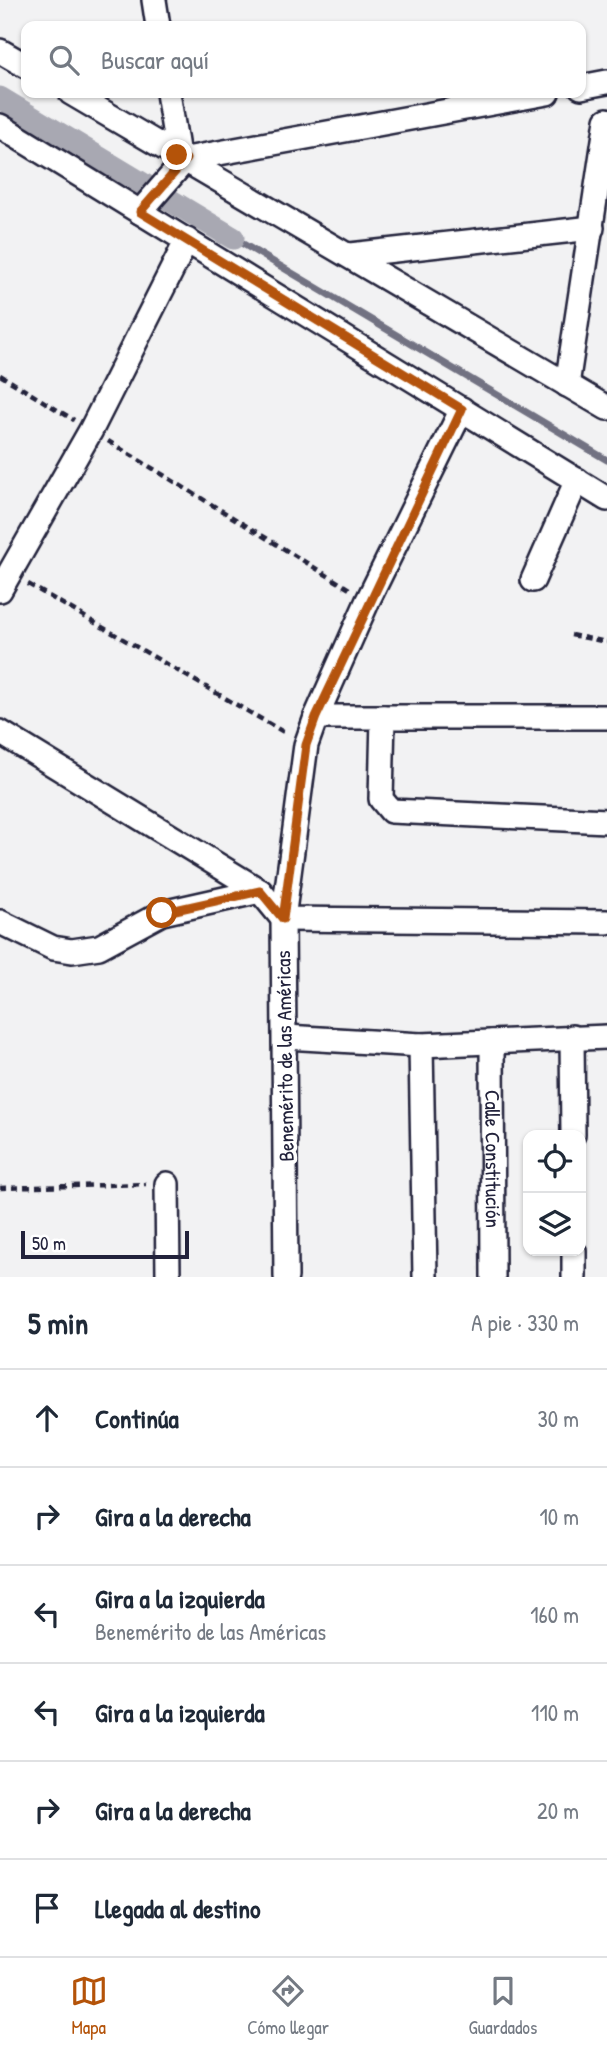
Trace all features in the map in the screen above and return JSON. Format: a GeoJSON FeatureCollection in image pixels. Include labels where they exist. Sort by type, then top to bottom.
{"type":"FeatureCollection","features":[{"type":"Feature","properties":{"kind":"street"},"geometry":{"type":"LineString","coordinates":[[154,0],[157,21]]}},
{"type":"Feature","properties":{"kind":"street"},"geometry":{"type":"LineString","coordinates":[[0,51],[21,63]]}},
{"type":"Feature","properties":{"kind":"street"},"geometry":{"type":"LineString","coordinates":[[586,86],[607,82]]}},
{"type":"Feature","properties":{"kind":"street"},"geometry":{"type":"LineString","coordinates":[[79,98],[179,161],[350,255],[607,408]]}},
{"type":"Feature","properties":{"kind":"street"},"geometry":{"type":"LineString","coordinates":[[169,98],[179,161]]}},
{"type":"Feature","properties":{"kind":"street"},"geometry":{"type":"LineString","coordinates":[[147,203],[179,161],[520,98]]}},
{"type":"Feature","properties":{"kind":"street"},"geometry":{"type":"LineString","coordinates":[[567,385],[607,120]]}},
{"type":"Feature","properties":{"kind":"street"},"geometry":{"type":"LineString","coordinates":[[0,126],[147,203],[187,240],[607,499]]}},
{"type":"Feature","properties":{"kind":"street"},"geometry":{"type":"LineString","coordinates":[[350,255],[592,228]]}},
{"type":"Feature","properties":{"kind":"street"},"geometry":{"type":"LineString","coordinates":[[5,581],[91,430],[187,240]]}},
{"type":"Feature","properties":{"kind":"street","name":"Benemérito de las Américas"},"geometry":{"type":"LineString","coordinates":[[286,1277],[283,919],[306,745],[368,600],[462,409]]}},
{"type":"Feature","properties":{"kind":"street"},"geometry":{"type":"LineString","coordinates":[[533,580],[577,480]]}},
{"type":"Feature","properties":{"kind":"street"},"geometry":{"type":"LineString","coordinates":[[316,717],[607,717]]}},
{"type":"Feature","properties":{"kind":"street"},"geometry":{"type":"LineString","coordinates":[[383,717],[381,799],[391,811],[607,821]]}},
{"type":"Feature","properties":{"kind":"street"},"geometry":{"type":"LineString","coordinates":[[0,732],[260,891],[283,919],[607,922]]}},
{"type":"Feature","properties":{"kind":"street"},"geometry":{"type":"LineString","coordinates":[[0,922],[53,948],[85,949],[99,947],[162,913],[260,891]]}},
{"type":"Feature","properties":{"kind":"street"},"geometry":{"type":"LineString","coordinates":[[286,1037],[421,1045],[607,1037]]}},
{"type":"Feature","properties":{"kind":"street"},"geometry":{"type":"LineString","coordinates":[[572,1037],[573,1130]]}},
{"type":"Feature","properties":{"kind":"street","name":"Calle Constitución"},"geometry":{"type":"LineString","coordinates":[[492,1042],[494,1277]]}},
{"type":"Feature","properties":{"kind":"street"},"geometry":{"type":"LineString","coordinates":[[421,1045],[425,1277]]}},
{"type":"Feature","properties":{"kind":"street"},"geometry":{"type":"LineString","coordinates":[[167,1184],[168,1277]]}},
{"type":"Feature","properties":{"kind":"street"},"geometry":{"type":"LineString","coordinates":[[574,1256],[574,1277]]}},
{"type":"Feature","properties":{"kind":"path"},"geometry":{"type":"LineString","coordinates":[[0,375],[368,600]]}},
{"type":"Feature","properties":{"kind":"path"},"geometry":{"type":"LineString","coordinates":[[5,581],[306,745]]}},
{"type":"Feature","properties":{"kind":"path"},"geometry":{"type":"LineString","coordinates":[[570,635],[607,642]]}},
{"type":"Feature","properties":{"kind":"path"},"geometry":{"type":"LineString","coordinates":[[0,1188],[167,1184]]}},
{"type":"Feature","properties":{"kind":"waterway"},"geometry":{"type":"LineString","coordinates":[[0,98],[233,238]]}},
{"type":"Feature","properties":{"kind":"waterway"},"geometry":{"type":"LineString","coordinates":[[233,238],[607,460]]}},
{"type":"Feature","properties":{"kind":"route"},"geometry":{"type":"LineString","coordinates":[[162,913],[260,891],[283,919],[306,745],[368,600],[462,409],[140,212],[174,169],[186,159],[177,155]]}}]}
